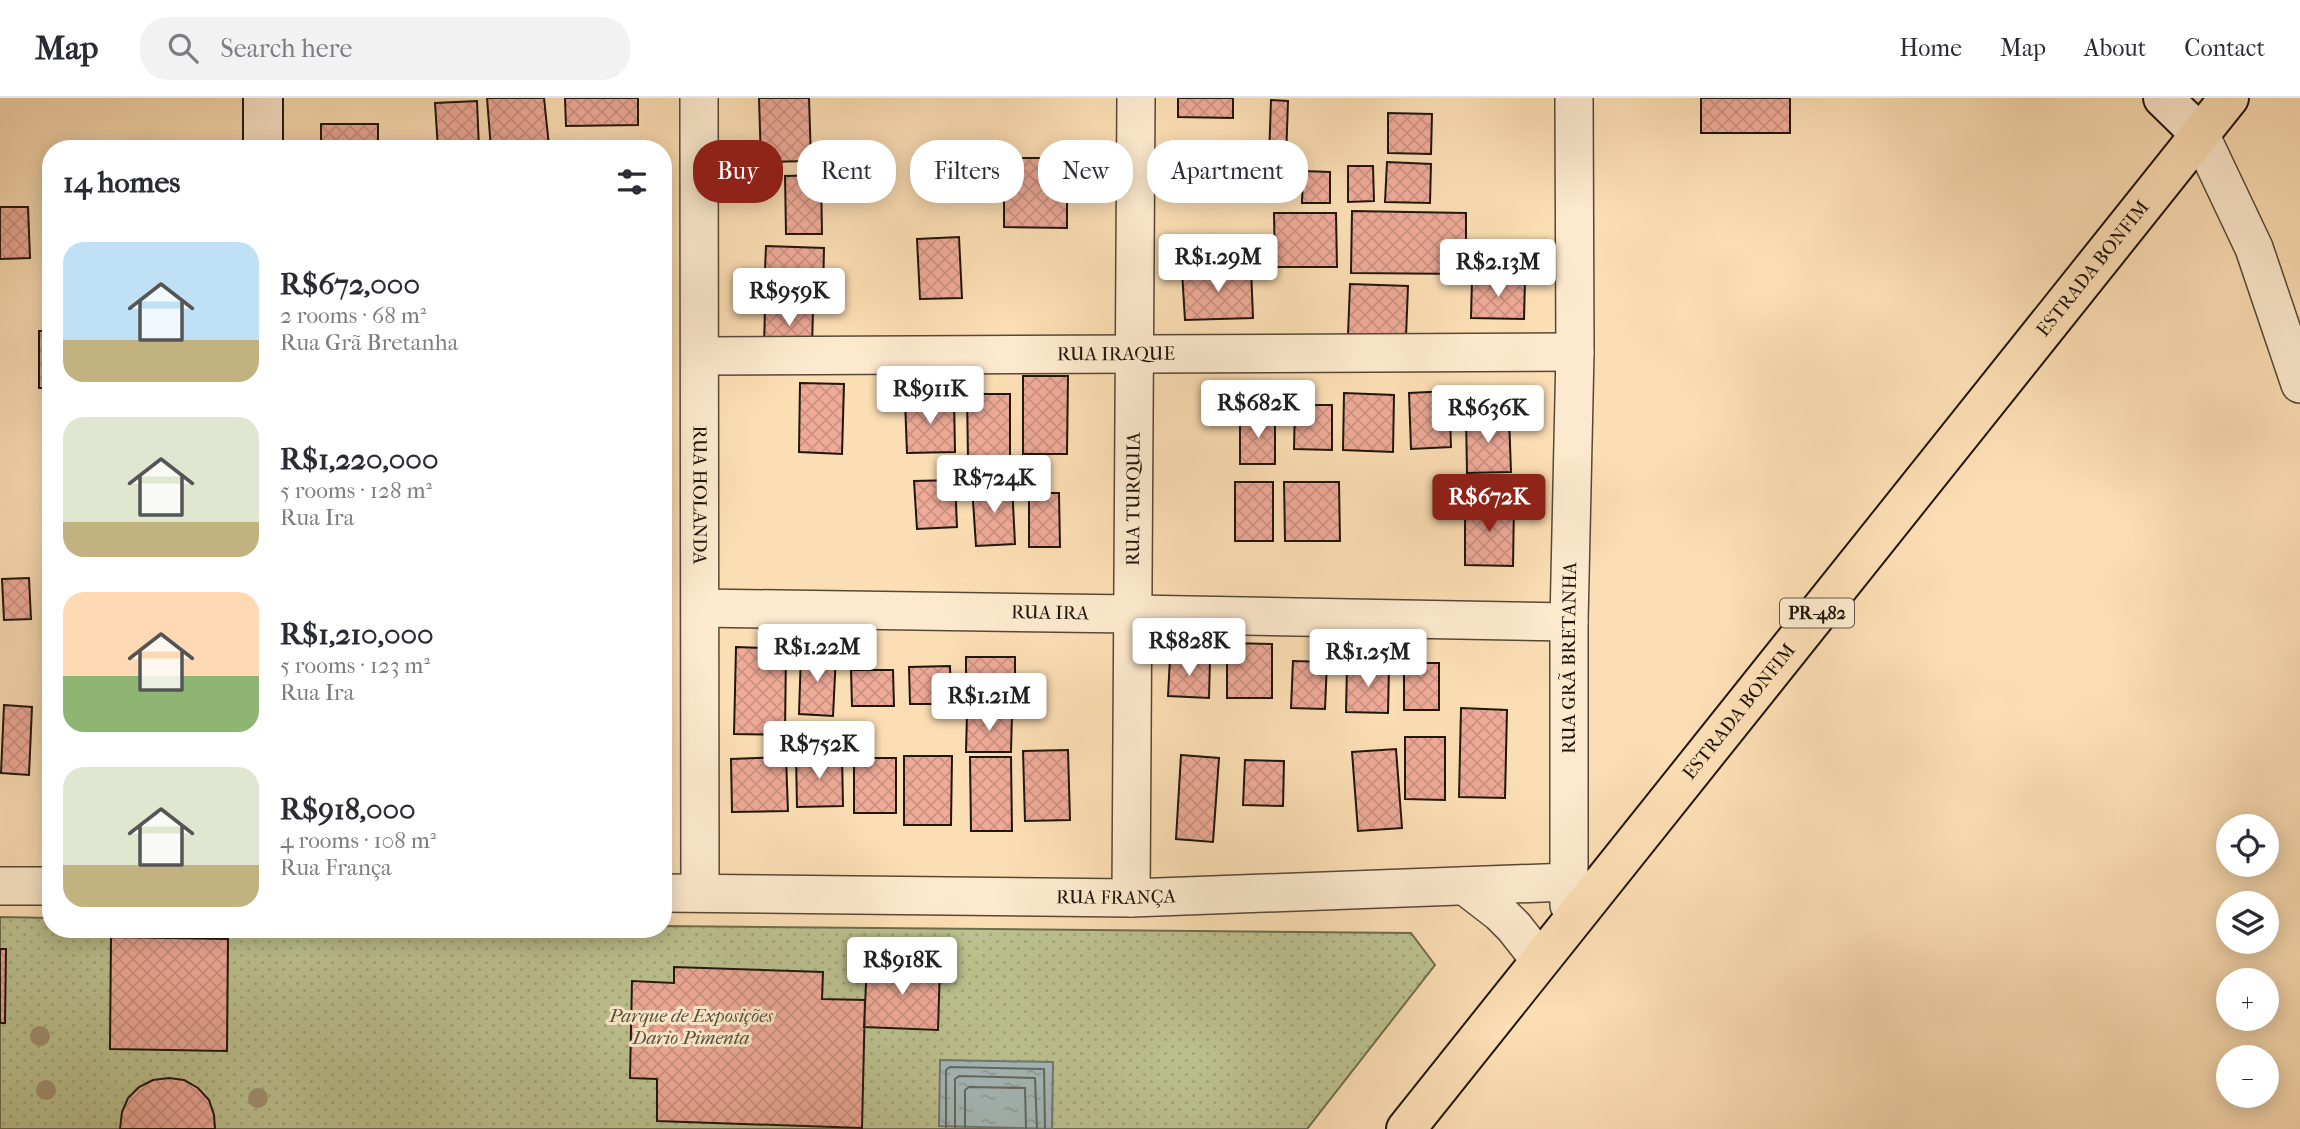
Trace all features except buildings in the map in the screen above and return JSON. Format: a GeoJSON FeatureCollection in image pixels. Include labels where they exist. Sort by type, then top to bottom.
{"type":"FeatureCollection","features":[{"type":"Feature","properties":{"kind":"main road","name":"ESTRADA BONFIM"},"geometry":{"type":"LineString","coordinates":[[1406,1129],[2229,98]]}},
{"type":"Feature","properties":{"kind":"street"},"geometry":{"type":"LineString","coordinates":[[263,98],[263,140]]}},
{"type":"Feature","properties":{"kind":"street","name":"RUA HOLANDA"},"geometry":{"type":"LineString","coordinates":[[699,98],[700,893]]}},
{"type":"Feature","properties":{"kind":"street","name":"RUA TURQUIA"},"geometry":{"type":"LineString","coordinates":[[1131,898],[1136,98]]}},
{"type":"Feature","properties":{"kind":"street","name":"RUA GRÃ BRETANHA"},"geometry":{"type":"LineString","coordinates":[[1569,923],[1569,622],[1575,352],[1574,98]]}},
{"type":"Feature","properties":{"kind":"street"},"geometry":{"type":"LineString","coordinates":[[2163,98],[2200,134],[2254,248],[2300,384]]}},
{"type":"Feature","properties":{"kind":"street","name":"RUA IRAQUE"},"geometry":{"type":"LineString","coordinates":[[700,356],[1575,352]]}},
{"type":"Feature","properties":{"kind":"street","name":"RUA IRA"},"geometry":{"type":"LineString","coordinates":[[700,608],[1569,622]]}},
{"type":"Feature","properties":{"kind":"street","name":"RUA FRANÇA"},"geometry":{"type":"LineString","coordinates":[[672,893],[1131,898],[1569,882]]}},
{"type":"Feature","properties":{"kind":"street"},"geometry":{"type":"LineString","coordinates":[[0,886],[42,886]]}},
{"type":"Feature","properties":{"kind":"street"},"geometry":{"type":"LineString","coordinates":[[1465,886],[1500,913],[1540,960]]}},
{"type":"Feature","properties":{"kind":"green space","name":"Parque de Exposições Dario Pimenta"},"geometry":{"type":"Polygon","coordinates":[[[0,917],[42,918],[42,938],[672,938],[672,926],[1411,933],[1435,965],[1307,1129],[0,1129],[0,917]]]}},
{"type":"Feature","properties":{"kind":"water"},"geometry":{"type":"Polygon","coordinates":[[[940,1060],[1053,1062],[1052,1129],[939,1126],[940,1060]]]}}]}
